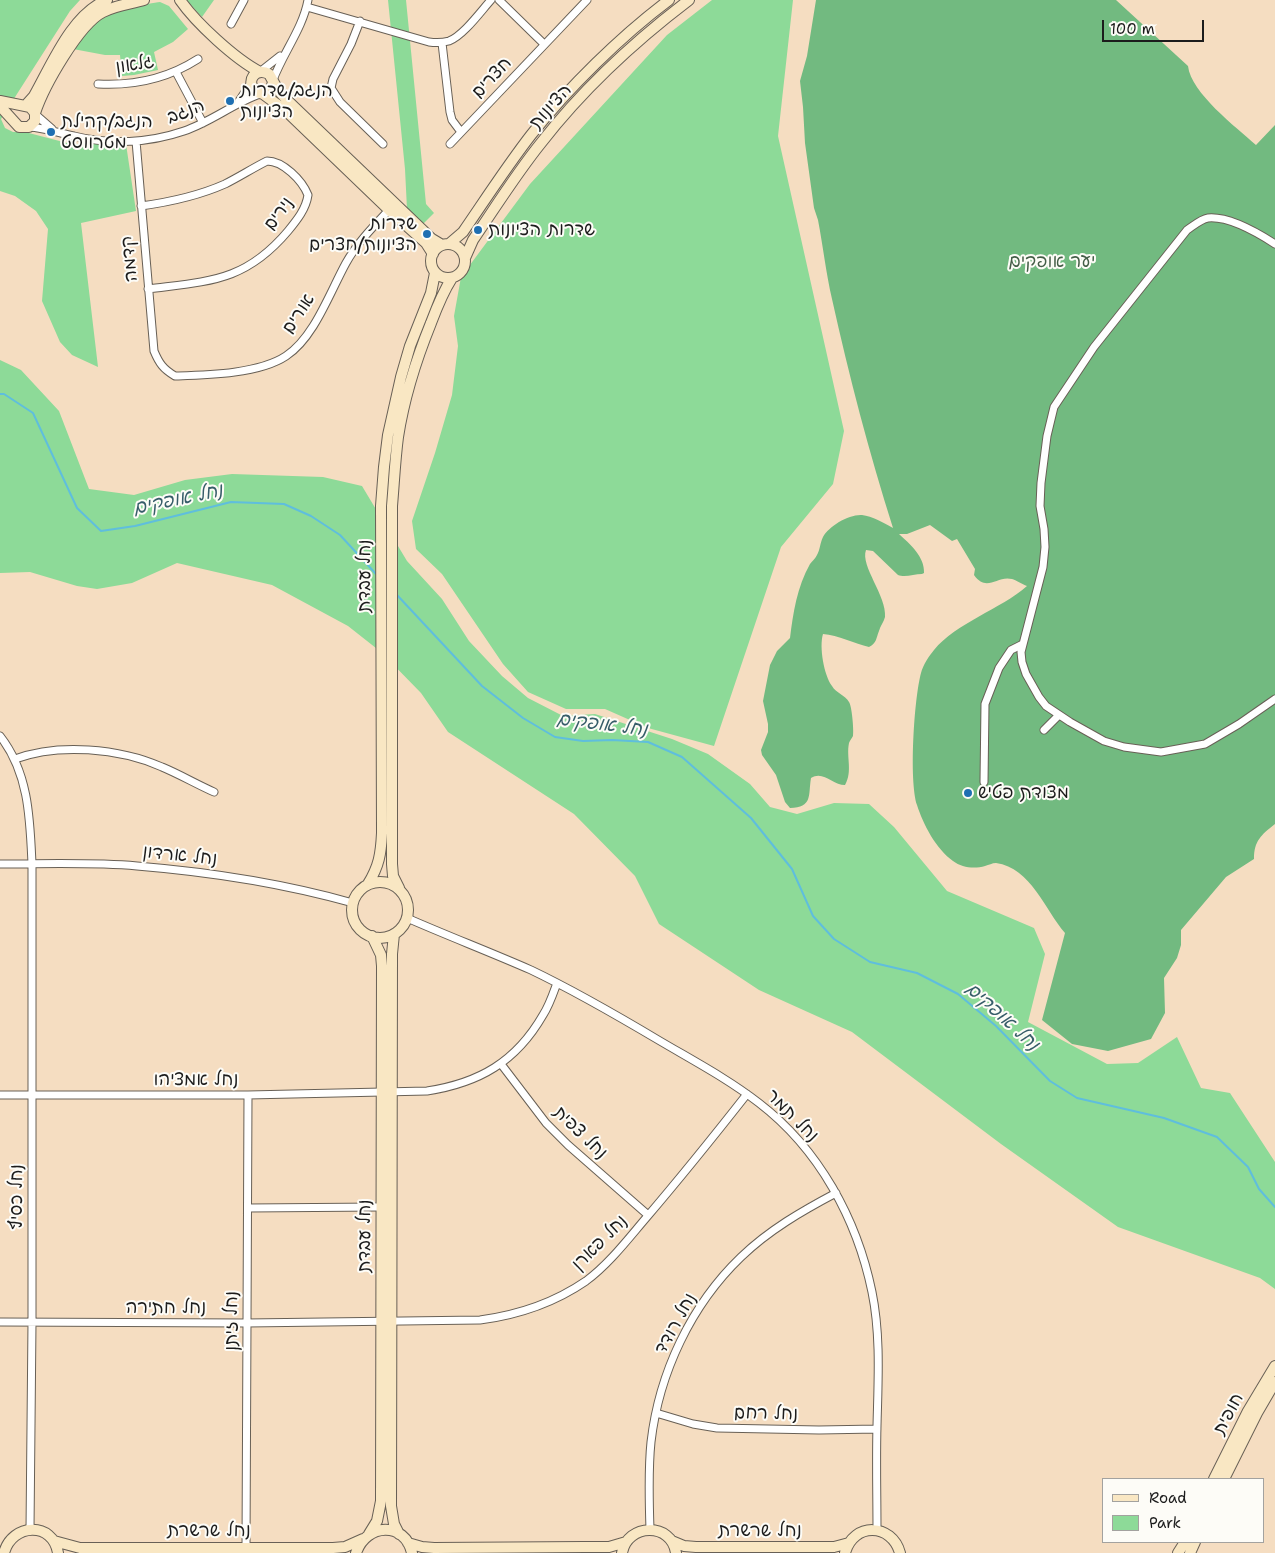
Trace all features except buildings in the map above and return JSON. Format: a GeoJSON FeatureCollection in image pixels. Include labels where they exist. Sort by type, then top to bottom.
{"type":"FeatureCollection","features":[{"type":"Feature","properties":{"kind":"street"},"geometry":{"type":"LineString","coordinates":[[14,120],[16,110],[24,106],[34,96],[74,25],[88,10],[107,0]]}},
{"type":"Feature","properties":{"kind":"street"},"geometry":{"type":"LineString","coordinates":[[0,106],[19,127],[29,127],[35,121],[43,94],[86,24],[104,11],[144,0]]}},
{"type":"Feature","properties":{"kind":"street"},"geometry":{"type":"LineString","coordinates":[[170,0],[190,13]]}},
{"type":"Feature","properties":{"kind":"street"},"geometry":{"type":"LineString","coordinates":[[180,0],[190,13],[235,57],[251,82],[253,90],[286,110],[426,243],[432,254],[431,265],[435,273],[441,277],[452,278],[462,270],[465,258],[460,249],[445,245],[426,233],[287,100],[268,74],[260,72],[235,57]]}},
{"type":"Feature","properties":{"kind":"street"},"geometry":{"type":"LineString","coordinates":[[231,24],[244,0]]}},
{"type":"Feature","properties":{"kind":"street"},"geometry":{"type":"LineString","coordinates":[[262,94],[270,90],[286,50],[300,24],[307,3],[429,42],[442,43],[451,41],[458,36],[491,0]]}},
{"type":"Feature","properties":{"kind":"street"},"geometry":{"type":"LineString","coordinates":[[499,0],[544,44]]}},
{"type":"Feature","properties":{"kind":"street","name":"חצרים"},"geometry":{"type":"LineString","coordinates":[[450,144],[587,0]]}},
{"type":"Feature","properties":{"kind":"street","name":"הציונות"},"geometry":{"type":"LineString","coordinates":[[445,245],[463,232],[530,136],[550,113],[625,36],[669,0]]}},
{"type":"Feature","properties":{"kind":"street","name":"הציונות"},"geometry":{"type":"LineString","coordinates":[[465,258],[473,240],[540,144],[559,122],[633,46],[689,0]]}},
{"type":"Feature","properties":{"kind":"street"},"geometry":{"type":"LineString","coordinates":[[360,21],[351,44],[333,79],[331,88],[340,102],[383,144]]}},
{"type":"Feature","properties":{"kind":"street","name":"חצרים"},"geometry":{"type":"LineString","coordinates":[[442,43],[450,112],[452,120],[461,132]]}},
{"type":"Feature","properties":{"kind":"street"},"geometry":{"type":"LineString","coordinates":[[251,82],[254,74],[260,72],[286,50]]}},
{"type":"Feature","properties":{"kind":"street","name":"גלאון"},"geometry":{"type":"LineString","coordinates":[[98,84],[137,84],[176,72],[198,58]]}},
{"type":"Feature","properties":{"kind":"street","name":"גלאון"},"geometry":{"type":"LineString","coordinates":[[176,72],[203,123]]}},
{"type":"Feature","properties":{"kind":"street","name":"הנגב"},"geometry":{"type":"LineString","coordinates":[[236,105],[251,82]]}},
{"type":"Feature","properties":{"kind":"street","name":"הנגב"},"geometry":{"type":"LineString","coordinates":[[29,127],[94,140],[136,141],[169,135],[203,123],[236,105],[262,94]]}},
{"type":"Feature","properties":{"kind":"street"},"geometry":{"type":"LineString","coordinates":[[0,101],[32,108],[36,114]]}},
{"type":"Feature","properties":{"kind":"street","name":"הנגב"},"geometry":{"type":"LineString","coordinates":[[36,114],[46,125],[56,131]]}},
{"type":"Feature","properties":{"kind":"street","name":"קדמה"},"geometry":{"type":"LineString","coordinates":[[136,141],[154,351],[159,363],[166,371]]}},
{"type":"Feature","properties":{"kind":"street","name":"נירים"},"geometry":{"type":"LineString","coordinates":[[141,206],[172,202],[209,190],[227,183],[267,161],[274,161],[286,169],[306,188],[308,195],[303,210],[280,240],[249,266],[220,279],[148,289]]}},
{"type":"Feature","properties":{"kind":"street","name":"אורים"},"geometry":{"type":"LineString","coordinates":[[166,371],[174,376],[187,376],[254,370],[287,356],[300,344],[315,321],[354,250],[366,234],[390,210]]}},
{"type":"Feature","properties":{"kind":"street"},"geometry":{"type":"LineString","coordinates":[[1275,244],[1259,234],[1222,219],[1206,218],[1187,230],[1094,347],[1054,407],[1047,436],[1041,483],[1040,506],[1044,547],[1043,567],[1021,652],[1026,674],[1046,706],[1104,741],[1124,747],[1161,752],[1205,744],[1239,724],[1275,699]]}},
{"type":"Feature","properties":{"kind":"street"},"geometry":{"type":"LineString","coordinates":[[432,254],[445,245]]}},
{"type":"Feature","properties":{"kind":"street","name":"נחל עבדת"},"geometry":{"type":"LineString","coordinates":[[368,884],[377,870],[381,853],[382,506],[388,435],[401,377],[410,346],[431,293],[435,273]]}},
{"type":"Feature","properties":{"kind":"street","name":"נחל עבדת"},"geometry":{"type":"LineString","coordinates":[[399,888],[393,876],[392,864],[392,506],[394,476],[398,436],[411,380],[420,350],[440,299],[452,278]]}},
{"type":"Feature","properties":{"kind":"street"},"geometry":{"type":"LineString","coordinates":[[984,782],[985,704],[999,668],[1012,650],[1023,644]]}},
{"type":"Feature","properties":{"kind":"street"},"geometry":{"type":"LineString","coordinates":[[1044,730],[1059,715]]}},
{"type":"Feature","properties":{"kind":"street","name":"נחל כסיף"},"geometry":{"type":"LineString","coordinates":[[0,736],[15,759],[28,801],[32,864],[30,1530]]}},
{"type":"Feature","properties":{"kind":"street"},"geometry":{"type":"LineString","coordinates":[[15,759],[28,754],[48,751],[87,750],[109,753],[141,759],[161,766],[214,792]]}},
{"type":"Feature","properties":{"kind":"street","name":"נחל ארדון"},"geometry":{"type":"LineString","coordinates":[[0,864],[135,866],[219,874],[305,890],[353,903]]}},
{"type":"Feature","properties":{"kind":"street"},"geometry":{"type":"LineString","coordinates":[[384,882],[399,888],[408,902],[407,918],[404,924],[394,934],[387,937],[372,936],[364,932],[354,920],[353,903],[362,889],[368,884],[384,882]]}},
{"type":"Feature","properties":{"kind":"street","name":"נחל תמר"},"geometry":{"type":"LineString","coordinates":[[407,918],[531,970],[618,1016],[725,1079],[784,1124],[822,1171],[853,1226],[865,1263],[872,1294],[877,1354],[877,1530]]}},
{"type":"Feature","properties":{"kind":"street","name":"נחל עבדת"},"geometry":{"type":"LineString","coordinates":[[394,934],[381,1207],[391,1506],[394,1524],[399,1534]]}},
{"type":"Feature","properties":{"kind":"street","name":"נחל עבדת"},"geometry":{"type":"LineString","coordinates":[[356,1553],[377,1521],[381,1501],[386,1321],[386,1092],[382,966],[380,955],[372,936]]}},
{"type":"Feature","properties":{"kind":"street","name":"נחל אמציהו"},"geometry":{"type":"LineString","coordinates":[[0,1095],[248,1095],[427,1091],[453,1087],[478,1078],[501,1064],[518,1050],[544,1014],[557,984]]}},
{"type":"Feature","properties":{"kind":"street","name":"נחל צפית"},"geometry":{"type":"LineString","coordinates":[[501,1064],[546,1123],[568,1145],[648,1215]]}},
{"type":"Feature","properties":{"kind":"street","name":"נחל פארן"},"geometry":{"type":"LineString","coordinates":[[386,1321],[480,1320],[503,1317],[535,1307],[563,1295],[587,1280],[607,1261],[648,1215],[747,1094]]}},
{"type":"Feature","properties":{"kind":"street","name":"נחל זיתן"},"geometry":{"type":"LineString","coordinates":[[246,1547],[248,1095]]}},
{"type":"Feature","properties":{"kind":"street","name":"נחל רודד"},"geometry":{"type":"LineString","coordinates":[[650,1530],[649,1467],[656,1413],[664,1383],[683,1336],[701,1306],[721,1279],[741,1257],[763,1238],[804,1210],[836,1193]]}},
{"type":"Feature","properties":{"kind":"street"},"geometry":{"type":"LineString","coordinates":[[248,1208],[381,1207]]}},
{"type":"Feature","properties":{"kind":"street","name":"נחל חתירה"},"geometry":{"type":"LineString","coordinates":[[0,1322],[247,1323],[386,1321]]}},
{"type":"Feature","properties":{"kind":"street","name":"חופית"},"geometry":{"type":"LineString","coordinates":[[1214,1478],[1248,1411],[1275,1366]]}},
{"type":"Feature","properties":{"kind":"street","name":"חופית"},"geometry":{"type":"LineString","coordinates":[[1224,1478],[1275,1382]]}},
{"type":"Feature","properties":{"kind":"street","name":"נחל רחם"},"geometry":{"type":"LineString","coordinates":[[656,1413],[693,1424],[718,1428],[877,1429]]}},
{"type":"Feature","properties":{"kind":"street"},"geometry":{"type":"LineString","coordinates":[[0,1545],[23,1531],[30,1530]]}},
{"type":"Feature","properties":{"kind":"street","name":"נחל שרשרת"},"geometry":{"type":"LineString","coordinates":[[30,1530],[43,1532],[54,1542],[80,1548],[333,1548],[345,1547],[384,1530],[399,1534]]}},
{"type":"Feature","properties":{"kind":"street"},"geometry":{"type":"LineString","coordinates":[[622,1553],[626,1542],[632,1535],[650,1530]]}},
{"type":"Feature","properties":{"kind":"street","name":"נחל שרשרת"},"geometry":{"type":"LineString","coordinates":[[650,1530],[666,1535],[672,1542],[696,1548],[847,1548]]}},
{"type":"Feature","properties":{"kind":"street"},"geometry":{"type":"LineString","coordinates":[[847,1548],[861,1532],[877,1530],[892,1537],[897,1543],[900,1553]]}},
{"type":"Feature","properties":{"kind":"street"},"geometry":{"type":"LineString","coordinates":[[399,1534],[410,1548],[609,1547],[626,1542]]}},
{"type":"Feature","properties":{"kind":"street"},"geometry":{"type":"LineString","coordinates":[[4,1553],[6,1544],[11,1538]]}},
{"type":"Feature","properties":{"kind":"street"},"geometry":{"type":"LineString","coordinates":[[54,1542],[58,1553]]}},
{"type":"Feature","properties":{"kind":"street"},"geometry":{"type":"LineString","coordinates":[[672,1542],[676,1553]]}},
{"type":"Feature","properties":{"kind":"street"},"geometry":{"type":"LineString","coordinates":[[1171,1553],[1179,1553]]}},
{"type":"Feature","properties":{"kind":"green space"},"geometry":{"type":"Polygon","coordinates":[[[0,0],[80,0],[70,11],[1,119],[5,128],[13,132],[25,132],[71,144],[126,144],[136,211],[81,223],[98,367],[72,355],[60,342],[42,301],[48,229],[36,211],[15,196],[0,191],[0,0]]]}},
{"type":"Feature","properties":{"kind":"green space"},"geometry":{"type":"Polygon","coordinates":[[[186,0],[214,0],[202,17],[186,0]]]}},
{"type":"Feature","properties":{"kind":"green space"},"geometry":{"type":"Polygon","coordinates":[[[388,0],[406,0],[426,204],[434,213],[423,224],[407,209],[405,169],[388,0]]]}},
{"type":"Feature","properties":{"kind":"green space"},"geometry":{"type":"Polygon","coordinates":[[[712,0],[793,0],[778,136],[844,431],[833,484],[781,547],[714,746],[648,728],[605,709],[566,709],[528,692],[503,664],[442,574],[416,549],[412,521],[452,395],[458,346],[454,316],[461,277],[530,184],[667,35],[712,0]]]}},
{"type":"Feature","properties":{"kind":"green space","name":"יער אופקים"},"geometry":{"type":"Polygon","coordinates":[[[816,0],[1116,0],[1188,66],[1197,87],[1206,98],[1226,119],[1256,145],[1275,125],[1275,824],[1259,839],[1255,847],[1254,859],[1226,877],[1181,930],[1181,945],[1177,958],[1164,978],[1165,1013],[1151,1039],[1108,1051],[1072,1044],[1042,1020],[1065,933],[1036,891],[1019,873],[1008,866],[996,863],[981,867],[964,866],[947,856],[931,836],[917,805],[913,777],[913,739],[918,685],[928,658],[943,640],[954,632],[1005,602],[1027,586],[1007,578],[983,583],[974,575],[975,569],[957,539],[952,541],[930,525],[907,534],[899,534],[919,556],[924,567],[924,573],[922,574],[898,575],[873,551],[866,550],[867,564],[885,609],[885,617],[876,640],[869,647],[823,634],[822,640],[822,653],[829,681],[849,702],[852,713],[853,736],[848,748],[849,774],[845,785],[824,777],[815,776],[811,778],[806,803],[790,808],[785,802],[776,775],[762,755],[761,750],[768,732],[763,701],[770,665],[777,651],[790,638],[799,591],[810,564],[818,553],[823,537],[840,522],[857,515],[870,517],[893,528],[845,357],[814,208],[805,143],[800,81],[807,56],[816,0]]]}},
{"type":"Feature","properties":{"kind":"green space"},"geometry":{"type":"Polygon","coordinates":[[[160,2],[169,6],[188,29],[173,42],[154,52],[158,70],[122,76],[120,55],[105,55],[73,49],[86,31],[102,16],[160,2]]]}},
{"type":"Feature","properties":{"kind":"green space"},"geometry":{"type":"Polygon","coordinates":[[[0,360],[21,370],[59,411],[89,489],[134,495],[185,480],[232,474],[323,477],[362,486],[407,561],[442,599],[469,641],[502,676],[528,698],[563,716],[595,714],[672,739],[708,754],[750,784],[770,807],[797,814],[834,803],[869,804],[894,827],[947,891],[1034,928],[1045,954],[1028,1022],[1107,1064],[1138,1063],[1177,1037],[1201,1088],[1230,1093],[1275,1162],[1275,1289],[1260,1278],[1118,1227],[1001,1144],[852,1032],[759,990],[659,924],[635,876],[574,814],[448,732],[421,693],[381,652],[348,626],[272,585],[177,563],[132,583],[97,589],[77,586],[30,572],[0,573],[0,360]]]}},
{"type":"Feature","properties":{"kind":"waterway","name":"נחל אופקים"},"geometry":{"type":"LineString","coordinates":[[0,394],[4,394],[33,413],[77,508],[101,531],[135,526],[231,502],[284,504],[311,516],[340,535],[376,574]]}},
{"type":"Feature","properties":{"kind":"waterway","name":"נחל אופקים"},"geometry":{"type":"LineString","coordinates":[[397,595],[482,686],[523,718],[555,737],[583,741],[648,742],[682,757],[751,818],[792,869],[813,916],[834,939],[870,962],[917,973],[958,994],[996,1026],[1050,1081],[1077,1098],[1164,1118],[1217,1137],[1248,1167],[1259,1189],[1275,1207]]}},
{"type":"Feature","properties":{"kind":"place","name":"הנגב/שדרות הציונות"},"geometry":{"type":"Point","coordinates":[230,101]}},
{"type":"Feature","properties":{"kind":"place","name":"הנגב/קהילת מטרווסט"},"geometry":{"type":"Point","coordinates":[51,132]}},
{"type":"Feature","properties":{"kind":"place","name":"שדרות הציונות"},"geometry":{"type":"Point","coordinates":[478,230]}},
{"type":"Feature","properties":{"kind":"place","name":"שדרות הציונות/חצרים"},"geometry":{"type":"Point","coordinates":[427,234]}},
{"type":"Feature","properties":{"kind":"place","name":"מצודת פטיש"},"geometry":{"type":"Point","coordinates":[968,793]}}]}
